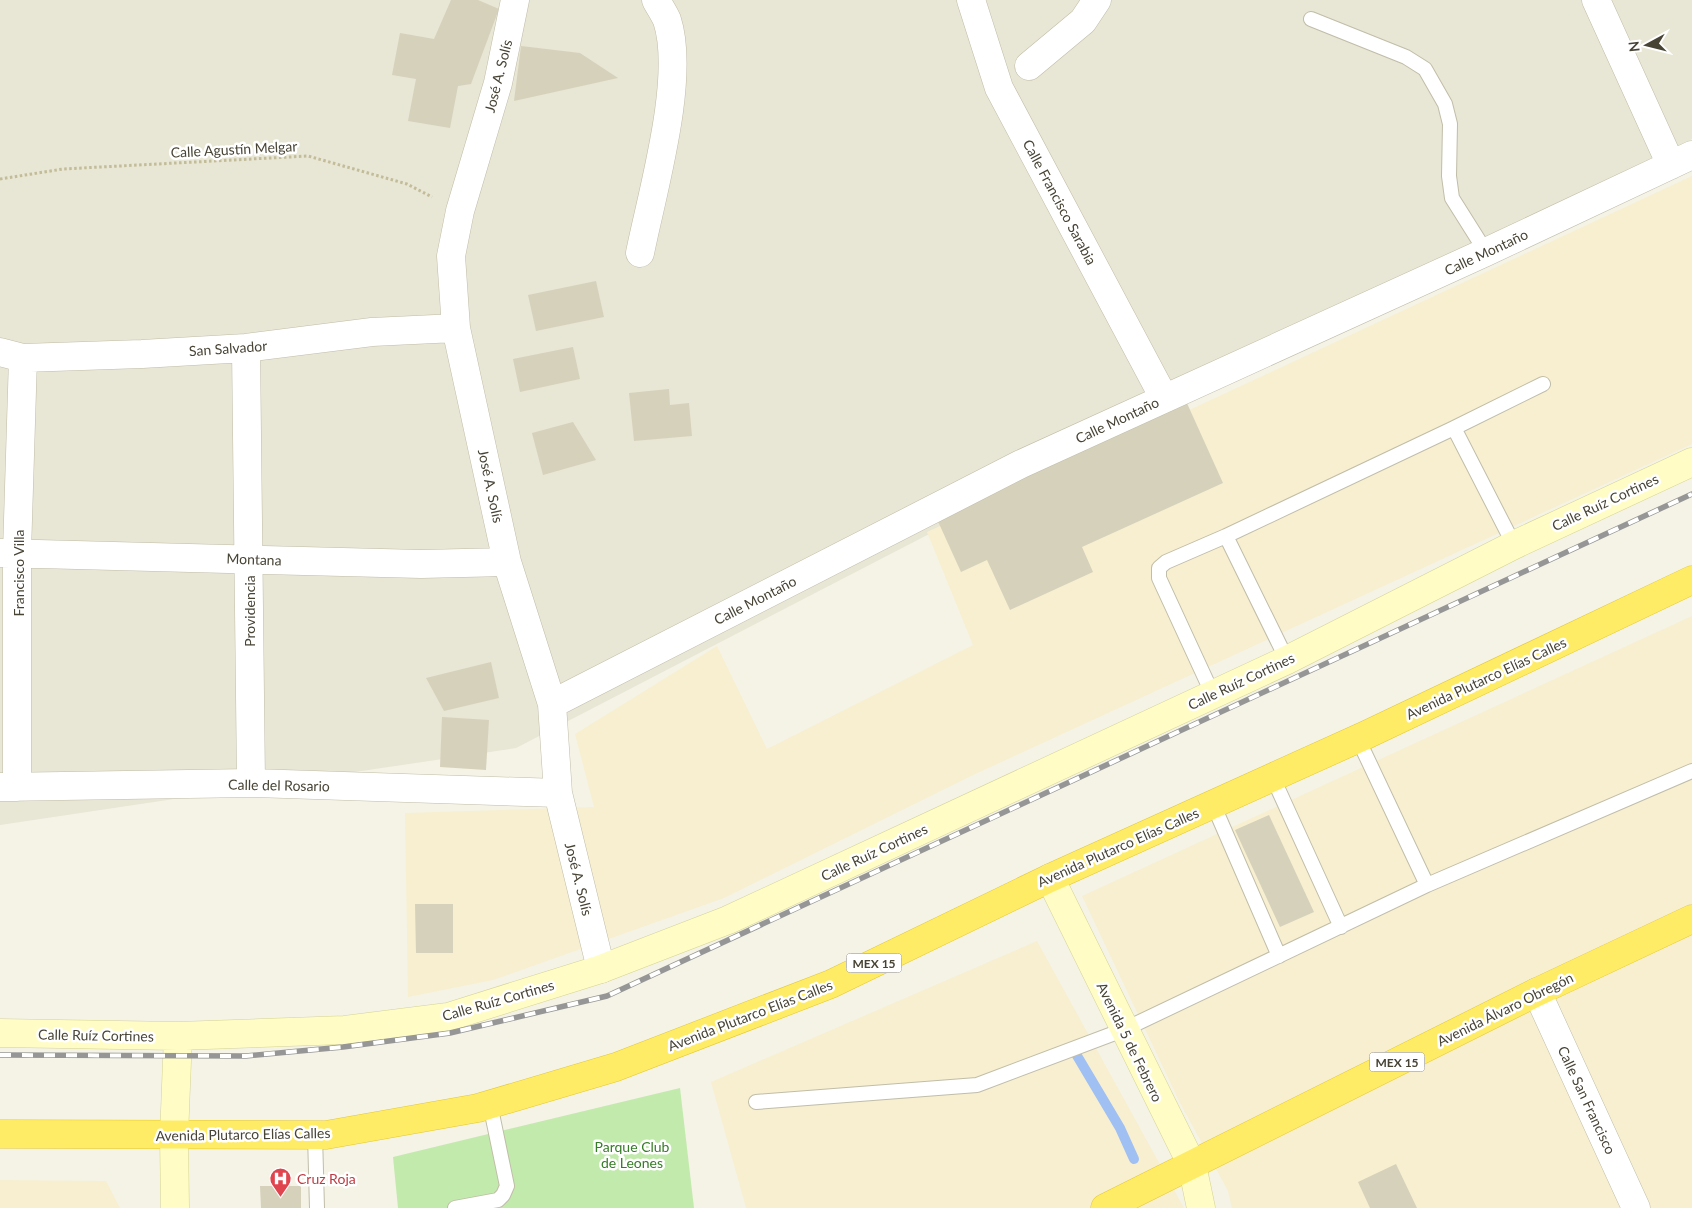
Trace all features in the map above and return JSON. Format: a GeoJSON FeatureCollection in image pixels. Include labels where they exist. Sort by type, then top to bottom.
{"type":"FeatureCollection","features":[{"type":"Feature","properties":{"kind":"highway","name":"Avenida Plutarco Elías Calles"},"geometry":{"type":"LineString","coordinates":[[0,1134],[174,1136],[336,1134],[490,1104],[616,1067],[831,984],[1050,878],[1358,739],[1692,580]]}},
{"type":"Feature","properties":{"kind":"highway","name":"Avenida Álvaro Obregón"},"geometry":{"type":"LineString","coordinates":[[1105,1208],[1537,992],[1692,920]]}},
{"type":"Feature","properties":{"kind":"street","name":"José A. Solís"},"geometry":{"type":"LineString","coordinates":[[515,0],[498,83],[460,211],[451,256],[456,328],[507,562],[552,704],[558,793],[601,969]]}},
{"type":"Feature","properties":{"kind":"street"},"geometry":{"type":"LineString","coordinates":[[640,253],[666,127],[673,61],[667,20],[656,0]]}},
{"type":"Feature","properties":{"kind":"street","name":"Calle Francisco Sarabia"},"geometry":{"type":"LineString","coordinates":[[971,0],[999,88],[1164,398]]}},
{"type":"Feature","properties":{"kind":"street"},"geometry":{"type":"LineString","coordinates":[[1029,66],[1083,21],[1097,0]]}},
{"type":"Feature","properties":{"kind":"street"},"geometry":{"type":"LineString","coordinates":[[1596,0],[1682,160]]}},
{"type":"Feature","properties":{"kind":"street","name":"Calle Montaño"},"geometry":{"type":"LineString","coordinates":[[552,704],[1021,464],[1486,252],[1682,160]]}},
{"type":"Feature","properties":{"kind":"street","name":"San Salvador"},"geometry":{"type":"LineString","coordinates":[[12,355],[246,348],[372,332],[456,328]]}},
{"type":"Feature","properties":{"kind":"street","name":"Providencia"},"geometry":{"type":"LineString","coordinates":[[246,348],[251,783]]}},
{"type":"Feature","properties":{"kind":"street","name":"Francisco Villa"},"geometry":{"type":"LineString","coordinates":[[9,787],[9,553],[12,355]]}},
{"type":"Feature","properties":{"kind":"street","name":"Calle Ruíz Cortines"},"geometry":{"type":"LineString","coordinates":[[0,1033],[178,1036],[344,1030],[448,1017],[601,969],[728,920],[1287,660],[1514,545],[1692,462]]}},
{"type":"Feature","properties":{"kind":"street","name":"Montana"},"geometry":{"type":"LineString","coordinates":[[9,553],[421,564],[507,562]]}},
{"type":"Feature","properties":{"kind":"street","name":"Calle del Rosario"},"geometry":{"type":"LineString","coordinates":[[9,787],[251,783],[558,793]]}},
{"type":"Feature","properties":{"kind":"street","name":"Avenida 5 de Febrero"},"geometry":{"type":"LineString","coordinates":[[1050,878],[1123,1030],[1192,1165],[1202,1208]]}},
{"type":"Feature","properties":{"kind":"street","name":"Calle San Francisco"},"geometry":{"type":"LineString","coordinates":[[1537,992],[1636,1208]]}},
{"type":"Feature","properties":{"kind":"street"},"geometry":{"type":"LineString","coordinates":[[175,1208],[174,1136],[178,1036]]}},
{"type":"Feature","properties":{"kind":"lane"},"geometry":{"type":"LineString","coordinates":[[1311,18],[1406,57],[1425,69],[1445,104],[1450,124],[1449,176],[1452,198],[1486,252]]}},
{"type":"Feature","properties":{"kind":"lane"},"geometry":{"type":"LineString","coordinates":[[1213,694],[1159,578],[1158,568],[1166,562],[1226,536],[1544,384]]}},
{"type":"Feature","properties":{"kind":"lane"},"geometry":{"type":"LineString","coordinates":[[1454,428],[1514,545]]}},
{"type":"Feature","properties":{"kind":"lane"},"geometry":{"type":"LineString","coordinates":[[1226,536],[1287,660]]}},
{"type":"Feature","properties":{"kind":"lane"},"geometry":{"type":"LineString","coordinates":[[1358,739],[1427,885]]}},
{"type":"Feature","properties":{"kind":"lane"},"geometry":{"type":"LineString","coordinates":[[756,1102],[977,1085],[1123,1030],[1427,885],[1692,771]]}},
{"type":"Feature","properties":{"kind":"lane"},"geometry":{"type":"LineString","coordinates":[[1272,778],[1341,927]]}},
{"type":"Feature","properties":{"kind":"lane"},"geometry":{"type":"LineString","coordinates":[[1213,804],[1279,956]]}},
{"type":"Feature","properties":{"kind":"lane"},"geometry":{"type":"LineString","coordinates":[[455,1208],[498,1200],[503,1195],[507,1186],[490,1104]]}},
{"type":"Feature","properties":{"kind":"lane"},"geometry":{"type":"LineString","coordinates":[[315,1135],[317,1208]]}},
{"type":"Feature","properties":{"kind":"path","name":"Calle Agustín Melgar"},"geometry":{"type":"LineString","coordinates":[[0,178],[63,169],[308,156],[407,184],[460,211]]}},
{"type":"Feature","properties":{"kind":"shaded area"},"geometry":{"type":"Polygon","coordinates":[[[0,0],[1692,0],[1692,139],[516,748],[0,825],[0,0]]]}},
{"type":"Feature","properties":{"kind":"shaded area"},"geometry":{"type":"Polygon","coordinates":[[[1692,176],[1692,444],[971,776],[724,898],[493,980],[408,997],[405,813],[594,807],[575,734],[717,646],[767,749],[973,645],[927,532],[1692,176]]]}},
{"type":"Feature","properties":{"kind":"shaded area"},"geometry":{"type":"Polygon","coordinates":[[[1692,616],[1692,1208],[1232,1208],[1228,1191],[1180,1103],[1082,896],[1692,616]]]}},
{"type":"Feature","properties":{"kind":"shaded area"},"geometry":{"type":"Polygon","coordinates":[[[1037,941],[1184,1208],[746,1208],[711,1082],[1037,941]]]}},
{"type":"Feature","properties":{"kind":"shaded area"},"geometry":{"type":"Polygon","coordinates":[[[0,1180],[106,1181],[120,1208],[0,1208],[0,1180]]]}},
{"type":"Feature","properties":{"kind":"green space","name":"Parque Club de Leones"},"geometry":{"type":"Polygon","coordinates":[[[680,1088],[694,1208],[398,1208],[393,1157],[680,1088]]]}},
{"type":"Feature","properties":{"kind":"building"},"geometry":{"type":"Polygon","coordinates":[[[451,0],[478,0],[499,9],[471,84],[458,86],[450,128],[408,121],[416,79],[392,75],[400,33],[434,39],[451,0]]]}},
{"type":"Feature","properties":{"kind":"building"},"geometry":{"type":"Polygon","coordinates":[[[521,46],[580,53],[618,78],[514,101],[521,46]]]}},
{"type":"Feature","properties":{"kind":"building"},"geometry":{"type":"Polygon","coordinates":[[[596,281],[604,317],[536,331],[528,295],[596,281]]]}},
{"type":"Feature","properties":{"kind":"building"},"geometry":{"type":"Polygon","coordinates":[[[573,347],[580,379],[520,392],[513,359],[573,347]]]}},
{"type":"Feature","properties":{"kind":"building"},"geometry":{"type":"Polygon","coordinates":[[[669,389],[670,405],[689,403],[692,436],[634,441],[629,393],[669,389]]]}},
{"type":"Feature","properties":{"kind":"building"},"geometry":{"type":"Polygon","coordinates":[[[1186,401],[1223,483],[1082,547],[1093,572],[1010,610],[987,560],[961,572],[936,517],[1186,401]]]}},
{"type":"Feature","properties":{"kind":"building"},"geometry":{"type":"Polygon","coordinates":[[[573,422],[596,460],[543,475],[532,433],[573,422]]]}},
{"type":"Feature","properties":{"kind":"building"},"geometry":{"type":"Polygon","coordinates":[[[491,662],[499,698],[444,711],[426,678],[491,662]]]}},
{"type":"Feature","properties":{"kind":"building"},"geometry":{"type":"Polygon","coordinates":[[[442,717],[489,720],[486,770],[440,767],[442,717]]]}},
{"type":"Feature","properties":{"kind":"building"},"geometry":{"type":"Polygon","coordinates":[[[1269,815],[1314,912],[1280,927],[1235,830],[1269,815]]]}},
{"type":"Feature","properties":{"kind":"building"},"geometry":{"type":"Polygon","coordinates":[[[415,904],[453,904],[453,953],[416,953],[415,904]]]}},
{"type":"Feature","properties":{"kind":"building"},"geometry":{"type":"Polygon","coordinates":[[[1396,1164],[1417,1208],[1370,1208],[1358,1182],[1396,1164]]]}},
{"type":"Feature","properties":{"kind":"building","name":"Cruz Roja"},"geometry":{"type":"Polygon","coordinates":[[[260,1186],[301,1186],[301,1208],[261,1208],[260,1186]]]}},
{"type":"Feature","properties":{"kind":"waterway"},"geometry":{"type":"LineString","coordinates":[[1076,1054],[1120,1128],[1134,1159]]}},
{"type":"Feature","properties":{"kind":"railway"},"geometry":{"type":"LineString","coordinates":[[0,1055],[246,1056],[343,1047],[450,1033],[607,996],[1692,494]]}},
{"type":"Feature","properties":{"kind":"place","name":"Cruz Roja"},"geometry":{"type":"Point","coordinates":[281,1197]}}]}
